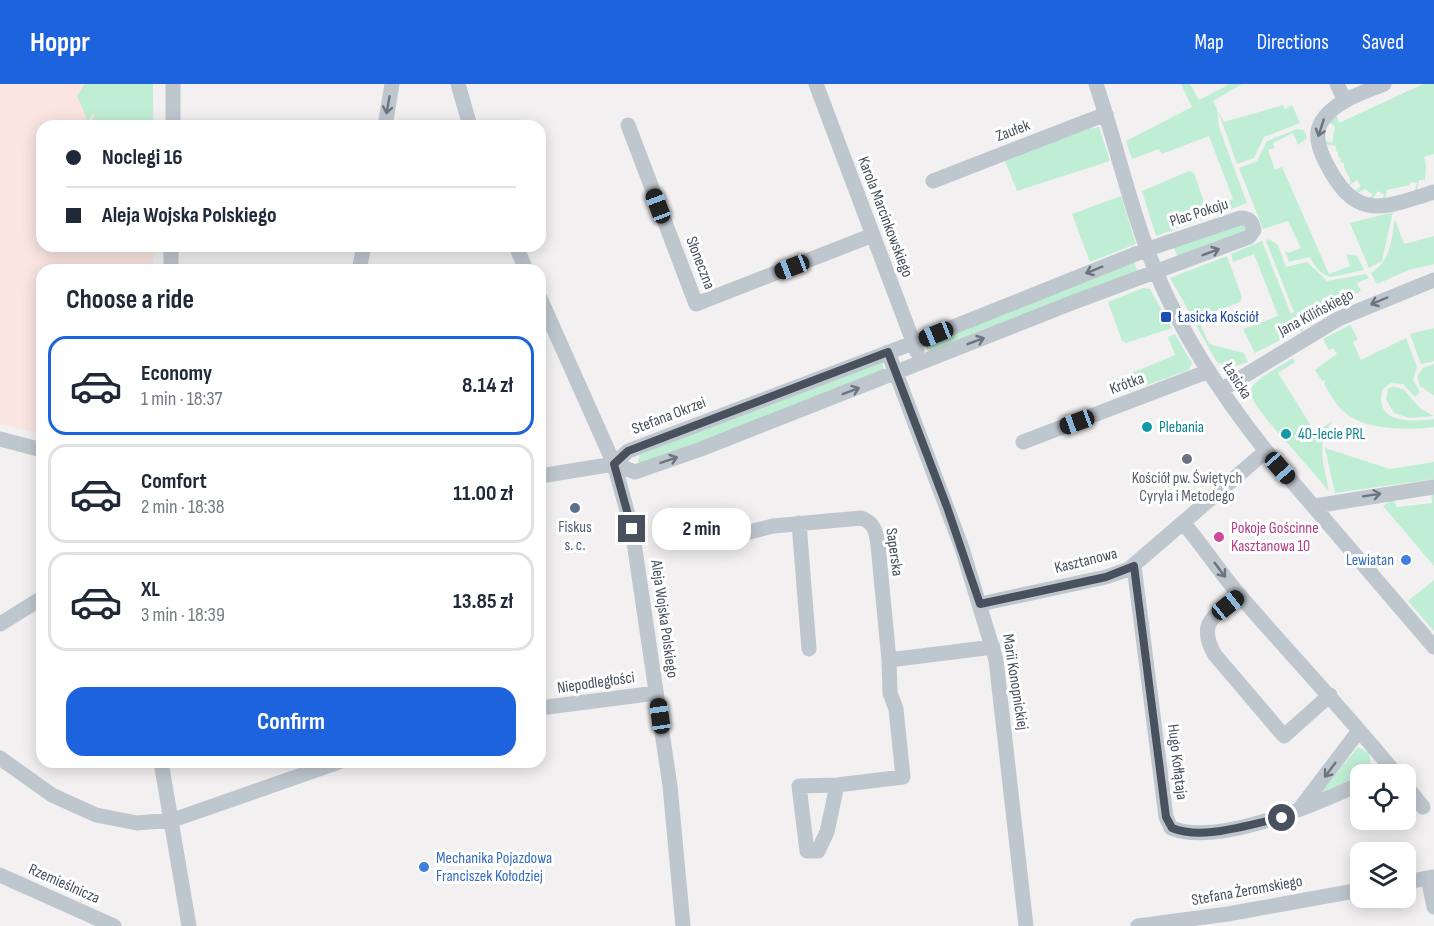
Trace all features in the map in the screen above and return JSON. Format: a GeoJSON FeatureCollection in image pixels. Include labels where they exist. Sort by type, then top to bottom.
{"type":"FeatureCollection","features":[{"type":"Feature","properties":{"kind":"street"},"geometry":{"type":"LineString","coordinates":[[173,84],[173,120]]}},
{"type":"Feature","properties":{"kind":"street"},"geometry":{"type":"LineString","coordinates":[[386,120],[392,84]]}},
{"type":"Feature","properties":{"kind":"street"},"geometry":{"type":"LineString","coordinates":[[458,84],[468,120]]}},
{"type":"Feature","properties":{"kind":"street","name":"Karola Marcinkowskiego"},"geometry":{"type":"LineString","coordinates":[[816,84],[922,363]]}},
{"type":"Feature","properties":{"kind":"street","name":"Łasicka"},"geometry":{"type":"LineString","coordinates":[[1096,84],[1156,272],[1209,371],[1266,451],[1434,647]]}},
{"type":"Feature","properties":{"kind":"street"},"geometry":{"type":"LineString","coordinates":[[1337,84],[1345,101]]}},
{"type":"Feature","properties":{"kind":"street"},"geometry":{"type":"LineString","coordinates":[[1384,84],[1345,101],[1327,115],[1320,124],[1318,140],[1321,153],[1338,187],[1358,201],[1383,207],[1434,192]]}},
{"type":"Feature","properties":{"kind":"street","name":"Zaułek"},"geometry":{"type":"LineString","coordinates":[[933,181],[1106,114]]}},
{"type":"Feature","properties":{"kind":"street","name":"Słoneczna"},"geometry":{"type":"LineString","coordinates":[[628,125],[696,304],[873,235]]}},
{"type":"Feature","properties":{"kind":"street","name":"Plac Pokoju"},"geometry":{"type":"LineString","coordinates":[[1148,249],[1240,218],[1247,218],[1253,223],[1254,230],[1249,237],[1156,272]]}},
{"type":"Feature","properties":{"kind":"street","name":"Stefana Okrzei"},"geometry":{"type":"LineString","coordinates":[[614,464],[628,451],[913,343],[1148,249]]}},
{"type":"Feature","properties":{"kind":"street"},"geometry":{"type":"LineString","coordinates":[[546,475],[614,464],[635,471],[701,449],[1156,272]]}},
{"type":"Feature","properties":{"kind":"street","name":"Jana Kilińskiego"},"geometry":{"type":"LineString","coordinates":[[1221,390],[1338,319],[1434,280]]}},
{"type":"Feature","properties":{"kind":"street","name":"Aleja Wojska Polskiego"},"geometry":{"type":"LineString","coordinates":[[546,311],[622,487],[638,560],[671,796],[683,926]]}},
{"type":"Feature","properties":{"kind":"street","name":"Marii Konopnickiej"},"geometry":{"type":"LineString","coordinates":[[888,352],[947,507],[993,647],[1004,708],[1026,926]]}},
{"type":"Feature","properties":{"kind":"street","name":"Krótka"},"geometry":{"type":"LineString","coordinates":[[1023,442],[1209,371]]}},
{"type":"Feature","properties":{"kind":"street"},"geometry":{"type":"LineString","coordinates":[[0,439],[36,448]]}},
{"type":"Feature","properties":{"kind":"street","name":"Kasztanowa"},"geometry":{"type":"LineString","coordinates":[[980,604],[1106,577],[1134,566],[1266,451]]}},
{"type":"Feature","properties":{"kind":"street"},"geometry":{"type":"LineString","coordinates":[[1315,506],[1434,487]]}},
{"type":"Feature","properties":{"kind":"street","name":"Saperska"},"geometry":{"type":"LineString","coordinates":[[746,533],[799,524],[861,518],[870,521],[875,530],[889,660],[890,693],[896,709],[903,777],[837,785]]}},
{"type":"Feature","properties":{"kind":"street"},"geometry":{"type":"LineString","coordinates":[[799,524],[809,649]]}},
{"type":"Feature","properties":{"kind":"street"},"geometry":{"type":"LineString","coordinates":[[1184,524],[1240,595],[1330,695],[1382,764]]}},
{"type":"Feature","properties":{"kind":"street","name":"Hugo Kołłątaja"},"geometry":{"type":"LineString","coordinates":[[1134,566],[1166,817],[1172,828],[1185,833],[1203,833],[1282,818],[1301,807],[1330,799],[1350,789]]}},
{"type":"Feature","properties":{"kind":"street"},"geometry":{"type":"LineString","coordinates":[[1240,595],[1208,623],[1205,631],[1207,641],[1229,673],[1284,736],[1330,695]]}},
{"type":"Feature","properties":{"kind":"street"},"geometry":{"type":"LineString","coordinates":[[0,624],[36,602]]}},
{"type":"Feature","properties":{"kind":"street"},"geometry":{"type":"LineString","coordinates":[[889,660],[993,647]]}},
{"type":"Feature","properties":{"kind":"street","name":"Niepodległości"},"geometry":{"type":"LineString","coordinates":[[546,707],[656,693]]}},
{"type":"Feature","properties":{"kind":"street","name":"Hugo Kołłątaja"},"geometry":{"type":"LineString","coordinates":[[1301,807],[1358,732]]}},
{"type":"Feature","properties":{"kind":"street"},"geometry":{"type":"LineString","coordinates":[[0,758],[52,795],[96,815],[137,823],[173,820],[322,768]]}},
{"type":"Feature","properties":{"kind":"street"},"geometry":{"type":"LineString","coordinates":[[162,768],[173,820],[189,926]]}},
{"type":"Feature","properties":{"kind":"street"},"geometry":{"type":"LineString","coordinates":[[1416,798],[1423,807]]}},
{"type":"Feature","properties":{"kind":"street","name":"Rzemieślnicza"},"geometry":{"type":"LineString","coordinates":[[0,875],[114,926]]}},
{"type":"Feature","properties":{"kind":"street"},"geometry":{"type":"LineString","coordinates":[[1416,880],[1431,877],[1434,907]]}},
{"type":"Feature","properties":{"kind":"street","name":"Stefana Żeromskiego"},"geometry":{"type":"LineString","coordinates":[[1138,926],[1229,920],[1350,892]]}},
{"type":"Feature","properties":{"kind":"shaded area"},"geometry":{"type":"Polygon","coordinates":[[[0,84],[153,84],[154,120],[36,120],[36,252],[153,252],[153,264],[36,264],[36,433],[0,424],[0,84]]]}},
{"type":"Feature","properties":{"kind":"green space"},"geometry":{"type":"Polygon","coordinates":[[[85,84],[153,84],[153,120],[93,120],[95,115],[92,114],[88,120],[77,96],[85,84]]]}},
{"type":"Feature","properties":{"kind":"green space"},"geometry":{"type":"Polygon","coordinates":[[[1181,84],[1190,84],[1199,100],[1230,84],[1242,84],[1213,101],[1217,109],[1219,127],[1247,203],[1215,215],[1213,207],[1233,199],[1209,136],[1162,154],[1159,149],[1132,159],[1126,141],[1192,107],[1181,84]]]}},
{"type":"Feature","properties":{"kind":"green space"},"geometry":{"type":"Polygon","coordinates":[[[1423,84],[1434,84],[1434,154],[1424,157],[1425,180],[1419,180],[1417,192],[1414,193],[1417,183],[1411,182],[1410,185],[1387,190],[1385,201],[1380,202],[1384,195],[1378,191],[1371,201],[1367,199],[1373,195],[1365,189],[1356,194],[1353,193],[1361,186],[1357,180],[1346,188],[1342,184],[1350,184],[1344,163],[1340,162],[1341,158],[1338,157],[1336,146],[1324,144],[1323,139],[1332,143],[1335,127],[1327,120],[1336,113],[1339,123],[1423,84]]]}},
{"type":"Feature","properties":{"kind":"green space"},"geometry":{"type":"Polygon","coordinates":[[[1283,105],[1285,109],[1292,105],[1300,123],[1264,137],[1254,158],[1237,164],[1218,111],[1224,122],[1283,105]]]}},
{"type":"Feature","properties":{"kind":"green space"},"geometry":{"type":"Polygon","coordinates":[[[1099,127],[1110,161],[1017,191],[1005,161],[1087,129],[1099,127]]]}},
{"type":"Feature","properties":{"kind":"green space"},"geometry":{"type":"Polygon","coordinates":[[[1297,129],[1304,130],[1307,138],[1298,145],[1293,133],[1273,143],[1274,148],[1268,150],[1275,170],[1282,167],[1329,274],[1350,266],[1346,254],[1357,256],[1364,270],[1331,277],[1318,270],[1310,257],[1289,262],[1285,251],[1288,253],[1301,248],[1288,221],[1263,229],[1239,168],[1257,161],[1267,141],[1297,129]]]}},
{"type":"Feature","properties":{"kind":"green space"},"geometry":{"type":"Polygon","coordinates":[[[1189,171],[1194,173],[1209,217],[1156,236],[1142,191],[1189,171]]]}},
{"type":"Feature","properties":{"kind":"green space"},"geometry":{"type":"Polygon","coordinates":[[[1121,196],[1136,244],[1090,262],[1072,214],[1121,196]]]}},
{"type":"Feature","properties":{"kind":"green space"},"geometry":{"type":"Polygon","coordinates":[[[1393,212],[1382,261],[1369,268],[1350,223],[1393,212]]]}},
{"type":"Feature","properties":{"kind":"green space"},"geometry":{"type":"Polygon","coordinates":[[[1395,219],[1404,244],[1434,236],[1434,264],[1409,270],[1377,284],[1371,273],[1378,268],[1386,256],[1395,219]]]}},
{"type":"Feature","properties":{"kind":"green space"},"geometry":{"type":"Polygon","coordinates":[[[1244,223],[1249,232],[1179,260],[1173,246],[1244,223]]]}},
{"type":"Feature","properties":{"kind":"green space"},"geometry":{"type":"Polygon","coordinates":[[[1269,239],[1278,245],[1286,267],[1307,262],[1327,281],[1366,274],[1369,278],[1357,283],[1361,291],[1306,320],[1302,333],[1300,330],[1255,353],[1243,329],[1278,316],[1254,254],[1233,262],[1231,254],[1262,241],[1291,314],[1294,312],[1266,241],[1269,239]]]}},
{"type":"Feature","properties":{"kind":"green space"},"geometry":{"type":"Polygon","coordinates":[[[1227,256],[1242,297],[1240,302],[1194,320],[1170,278],[1227,256]]]}},
{"type":"Feature","properties":{"kind":"green space"},"geometry":{"type":"Polygon","coordinates":[[[1134,261],[1138,273],[931,352],[926,348],[926,344],[1134,261]]]}},
{"type":"Feature","properties":{"kind":"green space"},"geometry":{"type":"Polygon","coordinates":[[[1143,288],[1150,289],[1172,328],[1126,343],[1122,341],[1108,302],[1143,288]]]}},
{"type":"Feature","properties":{"kind":"green space"},"geometry":{"type":"Polygon","coordinates":[[[1200,323],[1209,344],[1244,353],[1248,362],[1229,368],[1216,361],[1196,325],[1200,323]]]}},
{"type":"Feature","properties":{"kind":"green space"},"geometry":{"type":"Polygon","coordinates":[[[1350,325],[1358,339],[1353,342],[1361,360],[1406,338],[1417,367],[1413,380],[1420,392],[1415,397],[1403,384],[1391,383],[1383,389],[1381,400],[1383,409],[1389,415],[1406,420],[1434,419],[1434,427],[1399,429],[1374,426],[1352,418],[1338,405],[1324,384],[1326,380],[1322,381],[1315,370],[1337,354],[1333,348],[1329,350],[1323,339],[1350,325]]]}},
{"type":"Feature","properties":{"kind":"green space"},"geometry":{"type":"Polygon","coordinates":[[[1434,328],[1434,361],[1421,364],[1410,334],[1434,328]]]}},
{"type":"Feature","properties":{"kind":"green space"},"geometry":{"type":"Polygon","coordinates":[[[1175,334],[1192,363],[1189,370],[1116,396],[1110,382],[1175,355],[1168,337],[1175,334]]]}},
{"type":"Feature","properties":{"kind":"green space"},"geometry":{"type":"Polygon","coordinates":[[[1293,358],[1295,362],[1278,373],[1315,432],[1333,421],[1327,429],[1322,446],[1329,491],[1284,439],[1286,436],[1283,433],[1280,435],[1252,398],[1251,390],[1255,384],[1293,358]]]}},
{"type":"Feature","properties":{"kind":"green space"},"geometry":{"type":"Polygon","coordinates":[[[882,361],[884,371],[644,465],[638,462],[640,453],[882,361]]]}},
{"type":"Feature","properties":{"kind":"green space"},"geometry":{"type":"Polygon","coordinates":[[[1434,364],[1433,395],[1420,386],[1417,376],[1423,368],[1434,364]]]}},
{"type":"Feature","properties":{"kind":"green space"},"geometry":{"type":"Polygon","coordinates":[[[1393,386],[1404,390],[1421,409],[1434,416],[1410,418],[1394,413],[1386,399],[1388,389],[1393,386]]]}},
{"type":"Feature","properties":{"kind":"green space"},"geometry":{"type":"Polygon","coordinates":[[[1325,448],[1390,469],[1434,462],[1434,479],[1335,493],[1325,448]]]}},
{"type":"Feature","properties":{"kind":"green space"},"geometry":{"type":"Polygon","coordinates":[[[1431,492],[1434,492],[1434,566],[1383,506],[1393,499],[1397,507],[1432,503],[1431,492]]]}},
{"type":"Feature","properties":{"kind":"green space"},"geometry":{"type":"Polygon","coordinates":[[[1434,580],[1434,631],[1408,601],[1434,580]]]}},
{"type":"Feature","properties":{"kind":"green space"},"geometry":{"type":"Polygon","coordinates":[[[1358,747],[1369,753],[1371,764],[1350,764],[1350,780],[1318,795],[1358,747]]]}},
{"type":"Feature","properties":{"kind":"place","name":"Łasicka Kościół"},"geometry":{"type":"Point","coordinates":[1166,317]}},
{"type":"Feature","properties":{"kind":"place","name":"Plebania"},"geometry":{"type":"Point","coordinates":[1147,427]}},
{"type":"Feature","properties":{"kind":"place","name":"40-lecie PRL"},"geometry":{"type":"Point","coordinates":[1286,434]}},
{"type":"Feature","properties":{"kind":"place","name":"Kościół pw. Świętych Cyryla i Metodego"},"geometry":{"type":"Point","coordinates":[1187,459]}},
{"type":"Feature","properties":{"kind":"place","name":"Fiskus s. c."},"geometry":{"type":"Point","coordinates":[575,508]}},
{"type":"Feature","properties":{"kind":"place","name":"Pokoje Gościnne Kasztanowa 10"},"geometry":{"type":"Point","coordinates":[1219,537]}},
{"type":"Feature","properties":{"kind":"place","name":"Lewiatan"},"geometry":{"type":"Point","coordinates":[1406,560]}},
{"type":"Feature","properties":{"kind":"place","name":"Mechanika Pojazdowa Franciszek Kołodziej"},"geometry":{"type":"Point","coordinates":[424,867]}},
{"type":"Feature","properties":{"kind":"route"},"geometry":{"type":"LineString","coordinates":[[632,529],[614,464],[628,451],[888,352],[962,548],[980,604],[1119,574],[1134,566],[1166,817],[1172,828],[1185,833],[1203,833],[1282,818]]}}]}
